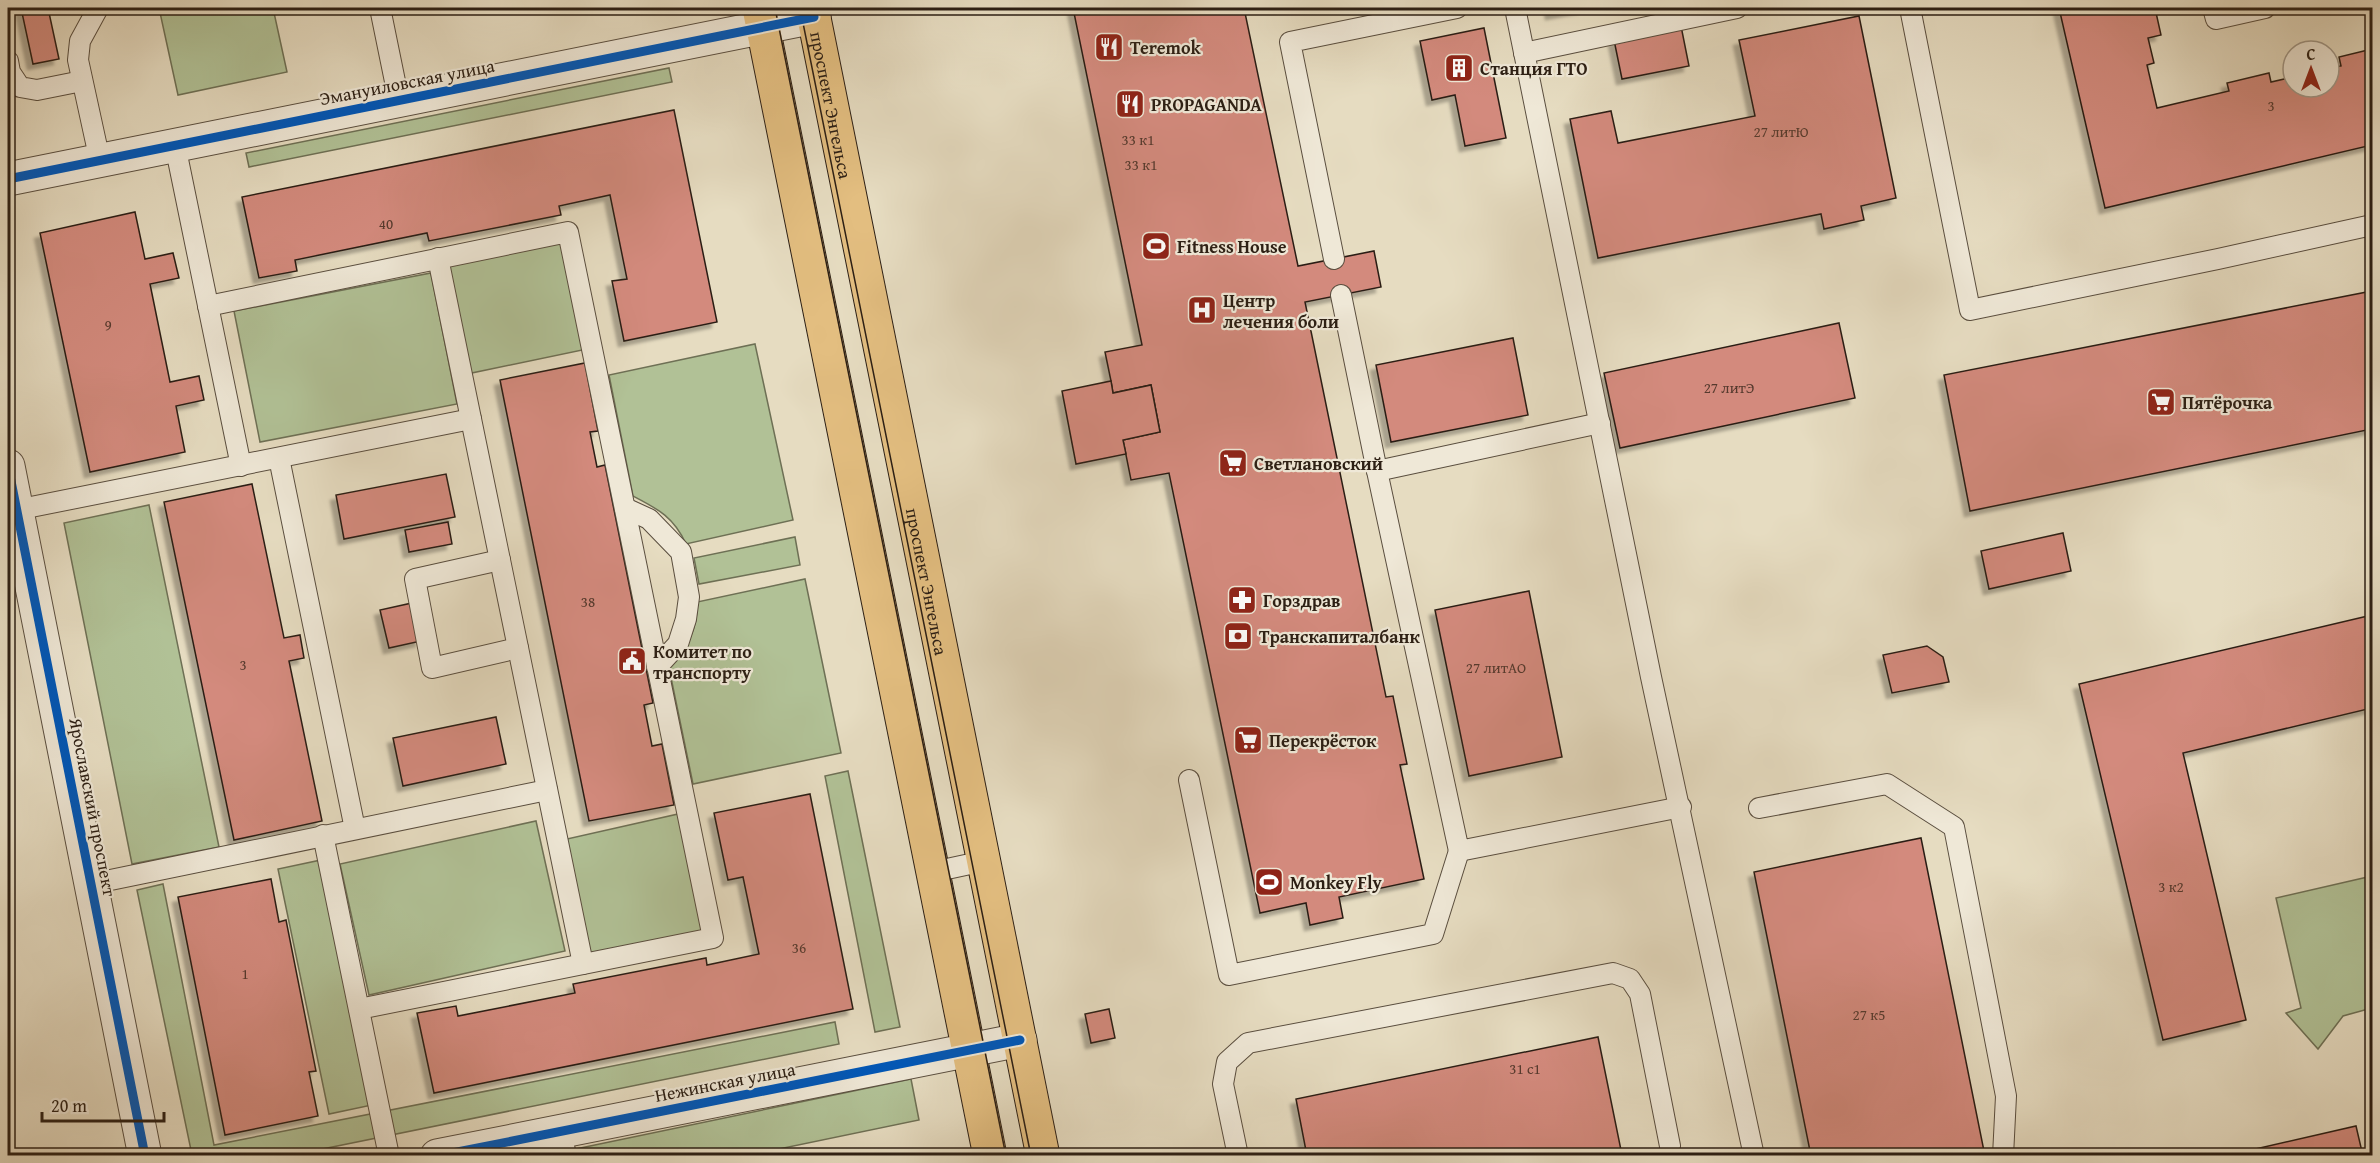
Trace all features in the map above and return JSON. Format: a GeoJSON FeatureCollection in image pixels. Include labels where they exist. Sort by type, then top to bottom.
{"type":"FeatureCollection","features":[{"type":"Feature","properties":{"kind":"main road","name":"проспект Энгельса"},"geometry":{"type":"LineString","coordinates":[[813,12],[1043,1155]]}},
{"type":"Feature","properties":{"kind":"main road"},"geometry":{"type":"LineString","coordinates":[[761,18],[990,1155]]}},
{"type":"Feature","properties":{"kind":"street","name":"Эмануиловская улица"},"geometry":{"type":"LineString","coordinates":[[8,179],[399,101],[761,18],[813,12]]}},
{"type":"Feature","properties":{"kind":"street","name":"Ярославский проспект"},"geometry":{"type":"LineString","coordinates":[[8,466],[145,1155]]}},
{"type":"Feature","properties":{"kind":"street","name":"Нежинская улица"},"geometry":{"type":"LineString","coordinates":[[437,1155],[564,1143],[1020,1040]]}},
{"type":"Feature","properties":{"kind":"lane"},"geometry":{"type":"LineString","coordinates":[[98,8],[80,41],[78,60],[100,161]]}},
{"type":"Feature","properties":{"kind":"lane"},"geometry":{"type":"LineString","coordinates":[[380,8],[399,101]]}},
{"type":"Feature","properties":{"kind":"lane"},"geometry":{"type":"LineString","coordinates":[[1334,259],[1290,42],[1457,8]]}},
{"type":"Feature","properties":{"kind":"lane"},"geometry":{"type":"LineString","coordinates":[[1515,8],[1651,678],[1681,807],[1754,1155]]}},
{"type":"Feature","properties":{"kind":"lane"},"geometry":{"type":"LineString","coordinates":[[1524,53],[1737,8]]}},
{"type":"Feature","properties":{"kind":"lane"},"geometry":{"type":"LineString","coordinates":[[1910,8],[1970,310],[2373,225]]}},
{"type":"Feature","properties":{"kind":"lane"},"geometry":{"type":"LineString","coordinates":[[2213,8],[2216,19],[2265,8]]}},
{"type":"Feature","properties":{"kind":"lane"},"geometry":{"type":"LineString","coordinates":[[8,61],[10,72],[20,87],[37,90],[82,81]]}},
{"type":"Feature","properties":{"kind":"lane"},"geometry":{"type":"LineString","coordinates":[[176,146],[241,466]]}},
{"type":"Feature","properties":{"kind":"lane"},"geometry":{"type":"LineString","coordinates":[[208,306],[568,232],[713,938],[359,1010]]}},
{"type":"Feature","properties":{"kind":"lane"},"geometry":{"type":"LineString","coordinates":[[438,258],[583,964]]}},
{"type":"Feature","properties":{"kind":"lane"},"geometry":{"type":"LineString","coordinates":[[1189,780],[1229,975],[1433,934],[1459,851],[1341,295]]}},
{"type":"Feature","properties":{"kind":"lane"},"geometry":{"type":"LineString","coordinates":[[16,510],[471,419]]}},
{"type":"Feature","properties":{"kind":"lane"},"geometry":{"type":"LineString","coordinates":[[1377,471],[1600,423]]}},
{"type":"Feature","properties":{"kind":"lane"},"geometry":{"type":"LineString","coordinates":[[279,458],[355,829]]}},
{"type":"Feature","properties":{"kind":"lane"},"geometry":{"type":"LineString","coordinates":[[625,508],[649,519],[681,552],[689,597],[686,619],[678,644],[657,667]]}},
{"type":"Feature","properties":{"kind":"lane"},"geometry":{"type":"LineString","coordinates":[[500,560],[415,579],[432,668],[518,648]]}},
{"type":"Feature","properties":{"kind":"lane"},"geometry":{"type":"LineString","coordinates":[[1759,808],[1887,784],[1954,827],[2006,1096],[2003,1155]]}},
{"type":"Feature","properties":{"kind":"lane"},"geometry":{"type":"LineString","coordinates":[[91,884],[547,790]]}},
{"type":"Feature","properties":{"kind":"lane"},"geometry":{"type":"LineString","coordinates":[[1459,851],[1681,807]]}},
{"type":"Feature","properties":{"kind":"lane"},"geometry":{"type":"LineString","coordinates":[[323,835],[389,1155]]}},
{"type":"Feature","properties":{"kind":"lane"},"geometry":{"type":"LineString","coordinates":[[933,872],[984,861]]}},
{"type":"Feature","properties":{"kind":"lane"},"geometry":{"type":"LineString","coordinates":[[1238,1155],[1223,1084],[1227,1062],[1248,1043],[1613,973],[1630,979],[1641,994],[1670,1146]]}},
{"type":"Feature","properties":{"kind":"green space"},"geometry":{"type":"Polygon","coordinates":[[[159,8],[273,8],[287,72],[178,95],[159,8]]]}},
{"type":"Feature","properties":{"kind":"green space"},"geometry":{"type":"Polygon","coordinates":[[[669,68],[672,82],[249,167],[246,153],[669,68]]]}},
{"type":"Feature","properties":{"kind":"green space"},"geometry":{"type":"Polygon","coordinates":[[[568,232],[592,348],[462,375],[438,258],[568,232]]]}},
{"type":"Feature","properties":{"kind":"green space"},"geometry":{"type":"Polygon","coordinates":[[[431,273],[457,404],[260,442],[234,311],[431,273]]]}},
{"type":"Feature","properties":{"kind":"green space"},"geometry":{"type":"Polygon","coordinates":[[[755,344],[793,520],[686,544],[671,520],[633,496],[609,375],[755,344]]]}},
{"type":"Feature","properties":{"kind":"green space"},"geometry":{"type":"Polygon","coordinates":[[[149,505],[219,847],[132,864],[64,523],[149,505]]]}},
{"type":"Feature","properties":{"kind":"green space"},"geometry":{"type":"Polygon","coordinates":[[[795,537],[800,565],[699,584],[694,558],[795,537]]]}},
{"type":"Feature","properties":{"kind":"green space"},"geometry":{"type":"Polygon","coordinates":[[[805,579],[841,753],[693,784],[669,668],[690,638],[696,621],[697,602],[805,579]]]}},
{"type":"Feature","properties":{"kind":"green space"},"geometry":{"type":"Polygon","coordinates":[[[848,771],[900,1027],[875,1032],[825,776],[848,771]]]}},
{"type":"Feature","properties":{"kind":"green space"},"geometry":{"type":"Polygon","coordinates":[[[687,812],[713,938],[583,964],[558,841],[687,812]]]}},
{"type":"Feature","properties":{"kind":"green space"},"geometry":{"type":"Polygon","coordinates":[[[536,821],[565,951],[369,995],[340,864],[536,821]]]}},
{"type":"Feature","properties":{"kind":"green space"},"geometry":{"type":"Polygon","coordinates":[[[321,860],[372,1105],[329,1114],[278,869],[321,860]]]}},
{"type":"Feature","properties":{"kind":"green space"},"geometry":{"type":"Polygon","coordinates":[[[2372,876],[2372,1008],[2343,1016],[2318,1049],[2286,1013],[2301,1008],[2276,898],[2372,876]]]}},
{"type":"Feature","properties":{"kind":"green space"},"geometry":{"type":"Polygon","coordinates":[[[163,884],[214,1145],[835,1022],[839,1044],[293,1155],[192,1155],[137,890],[163,884]]]}},
{"type":"Feature","properties":{"kind":"green space"},"geometry":{"type":"Polygon","coordinates":[[[911,1079],[919,1120],[750,1155],[542,1156],[911,1079]]]}},
{"type":"Feature","properties":{"kind":"building"},"geometry":{"type":"Polygon","coordinates":[[[21,8],[48,8],[59,59],[33,64],[21,8]]]}},
{"type":"Feature","properties":{"kind":"building","name":"Светлановский"},"geometry":{"type":"Polygon","coordinates":[[[1073,8],[1244,8],[1298,266],[1374,251],[1381,287],[1305,302],[1386,697],[1393,696],[1407,764],[1400,765],[1424,879],[1339,897],[1343,918],[1310,925],[1306,903],[1260,913],[1169,473],[1131,480],[1123,440],[1160,432],[1151,385],[1113,393],[1105,352],[1142,345],[1073,8]]]}},
{"type":"Feature","properties":{"kind":"building"},"geometry":{"type":"Polygon","coordinates":[[[1550,8],[1583,8],[1551,14],[1550,8]]]}},
{"type":"Feature","properties":{"kind":"building"},"geometry":{"type":"Polygon","coordinates":[[[2059,8],[2155,8],[2161,35],[2148,38],[2154,63],[2147,65],[2157,108],[2229,91],[2227,83],[2269,73],[2271,82],[2281,80],[2281,99],[2341,99],[2341,57],[2372,49],[2372,145],[2105,208],[2059,8]]]}},
{"type":"Feature","properties":{"kind":"building"},"geometry":{"type":"Polygon","coordinates":[[[1859,16],[1896,198],[1861,206],[1864,220],[1824,229],[1821,214],[1598,258],[1570,119],[1611,111],[1618,143],[1755,116],[1739,40],[1859,16]]]}},
{"type":"Feature","properties":{"kind":"building"},"geometry":{"type":"Polygon","coordinates":[[[1681,26],[1689,66],[1622,79],[1614,40],[1681,26]]]}},
{"type":"Feature","properties":{"kind":"building","name":"Станция ГТО"},"geometry":{"type":"Polygon","coordinates":[[[1484,28],[1506,138],[1465,146],[1455,95],[1432,100],[1420,41],[1484,28]]]}},
{"type":"Feature","properties":{"kind":"building"},"geometry":{"type":"Polygon","coordinates":[[[674,110],[717,322],[624,341],[612,281],[627,279],[610,195],[559,206],[561,215],[429,241],[427,233],[295,260],[297,271],[259,278],[242,197],[674,110]]]}},
{"type":"Feature","properties":{"kind":"building"},"geometry":{"type":"Polygon","coordinates":[[[135,212],[145,259],[173,253],[179,278],[150,284],[170,382],[199,376],[204,400],[176,406],[185,452],[90,472],[40,233],[135,212]]]}},
{"type":"Feature","properties":{"kind":"building","name":"Пятёрочка"},"geometry":{"type":"Polygon","coordinates":[[[2372,291],[2372,429],[1970,511],[1944,375],[2372,291]]]}},
{"type":"Feature","properties":{"kind":"building"},"geometry":{"type":"Polygon","coordinates":[[[1839,323],[1855,398],[1620,448],[1604,373],[1839,323]]]}},
{"type":"Feature","properties":{"kind":"building"},"geometry":{"type":"Polygon","coordinates":[[[1513,338],[1528,415],[1391,442],[1376,365],[1513,338]]]}},
{"type":"Feature","properties":{"kind":"building"},"geometry":{"type":"Polygon","coordinates":[[[585,363],[598,431],[590,432],[597,467],[605,465],[653,703],[644,705],[652,746],[662,744],[674,805],[589,821],[500,380],[585,363]]]}},
{"type":"Feature","properties":{"kind":"building"},"geometry":{"type":"Polygon","coordinates":[[[1111,381],[1113,393],[1151,385],[1160,432],[1123,440],[1126,454],[1076,464],[1062,391],[1111,381]]]}},
{"type":"Feature","properties":{"kind":"building"},"geometry":{"type":"Polygon","coordinates":[[[446,474],[455,517],[344,539],[336,495],[446,474]]]}},
{"type":"Feature","properties":{"kind":"building"},"geometry":{"type":"Polygon","coordinates":[[[252,484],[284,638],[300,635],[304,658],[289,661],[322,821],[234,840],[164,502],[252,484]]]}},
{"type":"Feature","properties":{"kind":"building"},"geometry":{"type":"Polygon","coordinates":[[[448,522],[452,544],[409,552],[405,530],[448,522]]]}},
{"type":"Feature","properties":{"kind":"building"},"geometry":{"type":"Polygon","coordinates":[[[2063,533],[2071,571],[1989,589],[1981,551],[2063,533]]]}},
{"type":"Feature","properties":{"kind":"building"},"geometry":{"type":"Polygon","coordinates":[[[1529,591],[1562,757],[1469,776],[1435,610],[1529,591]]]}},
{"type":"Feature","properties":{"kind":"building"},"geometry":{"type":"Polygon","coordinates":[[[412,603],[421,641],[389,648],[380,610],[412,603]]]}},
{"type":"Feature","properties":{"kind":"building"},"geometry":{"type":"Polygon","coordinates":[[[2372,615],[2372,708],[2183,753],[2246,1020],[2163,1040],[2079,684],[2372,615]]]}},
{"type":"Feature","properties":{"kind":"building"},"geometry":{"type":"Polygon","coordinates":[[[1927,646],[1943,657],[1949,682],[1892,693],[1883,655],[1927,646]]]}},
{"type":"Feature","properties":{"kind":"building"},"geometry":{"type":"Polygon","coordinates":[[[496,717],[506,764],[403,786],[393,738],[496,717]]]}},
{"type":"Feature","properties":{"kind":"building"},"geometry":{"type":"Polygon","coordinates":[[[810,794],[853,1009],[434,1093],[417,1013],[456,1006],[458,1016],[575,993],[573,984],[706,958],[707,965],[759,954],[743,877],[728,880],[714,813],[810,794]]]}},
{"type":"Feature","properties":{"kind":"building"},"geometry":{"type":"Polygon","coordinates":[[[1921,838],[1985,1156],[1811,1156],[1754,872],[1921,838]]]}},
{"type":"Feature","properties":{"kind":"building"},"geometry":{"type":"Polygon","coordinates":[[[271,879],[279,922],[286,920],[316,1071],[309,1072],[318,1116],[225,1135],[178,897],[271,879]]]}},
{"type":"Feature","properties":{"kind":"building"},"geometry":{"type":"Polygon","coordinates":[[[1109,1009],[1115,1038],[1091,1043],[1085,1014],[1109,1009]]]}},
{"type":"Feature","properties":{"kind":"building"},"geometry":{"type":"Polygon","coordinates":[[[1598,1037],[1622,1155],[1307,1156],[1296,1099],[1598,1037]]]}},
{"type":"Feature","properties":{"kind":"building"},"geometry":{"type":"Polygon","coordinates":[[[2356,1126],[2363,1156],[2225,1156],[2356,1126]]]}},
{"type":"Feature","properties":{"kind":"tram line"},"geometry":{"type":"LineString","coordinates":[[775,8],[1006,1156]]}},
{"type":"Feature","properties":{"kind":"tram line"},"geometry":{"type":"LineString","coordinates":[[800,8],[1031,1156]]}},
{"type":"Feature","properties":{"kind":"cycle path"},"geometry":{"type":"LineString","coordinates":[[8,179],[814,17]]}},
{"type":"Feature","properties":{"kind":"cycle path"},"geometry":{"type":"LineString","coordinates":[[8,466],[145,1156]]}},
{"type":"Feature","properties":{"kind":"cycle path"},"geometry":{"type":"LineString","coordinates":[[437,1156],[1020,1040]]}},
{"type":"Feature","properties":{"kind":"place","name":"Teremok"},"geometry":{"type":"Point","coordinates":[1109,47]}},
{"type":"Feature","properties":{"kind":"place","name":"Станция ГТО"},"geometry":{"type":"Point","coordinates":[1459,68]}},
{"type":"Feature","properties":{"kind":"place","name":"PROPAGANDA"},"geometry":{"type":"Point","coordinates":[1130,104]}},
{"type":"Feature","properties":{"kind":"place","name":"Fitness House"},"geometry":{"type":"Point","coordinates":[1156,246]}},
{"type":"Feature","properties":{"kind":"place","name":"Центр лечения боли"},"geometry":{"type":"Point","coordinates":[1202,310]}},
{"type":"Feature","properties":{"kind":"place","name":"Пятёрочка"},"geometry":{"type":"Point","coordinates":[2161,402]}},
{"type":"Feature","properties":{"kind":"place","name":"Светлановский"},"geometry":{"type":"Point","coordinates":[1233,463]}},
{"type":"Feature","properties":{"kind":"place","name":"Горздрав"},"geometry":{"type":"Point","coordinates":[1242,600]}},
{"type":"Feature","properties":{"kind":"place","name":"Транскапиталбанк"},"geometry":{"type":"Point","coordinates":[1238,636]}},
{"type":"Feature","properties":{"kind":"place","name":"Комитет по транспорту"},"geometry":{"type":"Point","coordinates":[632,661]}},
{"type":"Feature","properties":{"kind":"place","name":"Перекрёсток"},"geometry":{"type":"Point","coordinates":[1248,740]}},
{"type":"Feature","properties":{"kind":"place","name":"Monkey Fly"},"geometry":{"type":"Point","coordinates":[1269,882]}}]}
